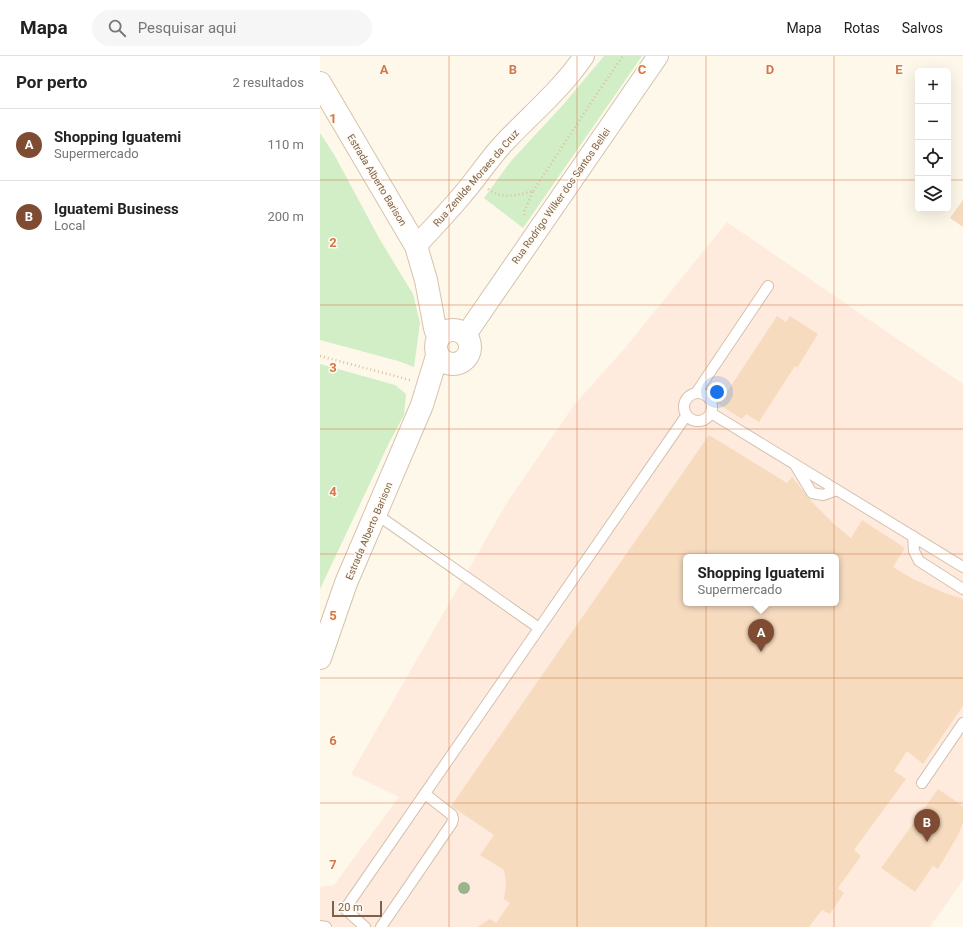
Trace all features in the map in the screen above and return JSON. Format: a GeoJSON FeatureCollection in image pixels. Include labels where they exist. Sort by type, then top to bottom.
{"type":"FeatureCollection","features":[{"type":"Feature","properties":{"kind":"street","name":"Rua Zenilde Moraes da Cruz"},"geometry":{"type":"LineString","coordinates":[[416,246],[464,193],[489,160],[510,136],[558,88],[584,56]]}},
{"type":"Feature","properties":{"kind":"street","name":"Rua Rodrigo Wilker dos Santos Bellei"},"geometry":{"type":"LineString","coordinates":[[449,345],[539,229],[658,56]]}},
{"type":"Feature","properties":{"kind":"street","name":"Estrada Alberto Barison"},"geometry":{"type":"LineString","coordinates":[[320,83],[416,246],[426,280],[449,345],[425,395],[346,583],[320,658]]}},
{"type":"Feature","properties":{"kind":"lane"},"geometry":{"type":"LineString","coordinates":[[696,393],[768,286]]}},
{"type":"Feature","properties":{"kind":"lane"},"geometry":{"type":"LineString","coordinates":[[696,393],[703,394],[709,398],[712,405],[711,413],[707,418],[700,422],[692,420],[686,416],[683,409],[684,402],[689,396],[696,393]]}},
{"type":"Feature","properties":{"kind":"lane"},"geometry":{"type":"LineString","coordinates":[[711,413],[963,567]]}},
{"type":"Feature","properties":{"kind":"lane"},"geometry":{"type":"LineString","coordinates":[[365,927],[345,909],[686,416]]}},
{"type":"Feature","properties":{"kind":"lane"},"geometry":{"type":"LineString","coordinates":[[793,462],[812,493],[823,495],[837,490]]}},
{"type":"Feature","properties":{"kind":"lane"},"geometry":{"type":"LineString","coordinates":[[376,514],[540,628]]}},
{"type":"Feature","properties":{"kind":"lane"},"geometry":{"type":"LineString","coordinates":[[913,536],[916,557],[919,561],[963,589]]}},
{"type":"Feature","properties":{"kind":"lane"},"geometry":{"type":"LineString","coordinates":[[939,574],[948,558]]}},
{"type":"Feature","properties":{"kind":"lane"},"geometry":{"type":"LineString","coordinates":[[922,783],[963,723]]}},
{"type":"Feature","properties":{"kind":"lane"},"geometry":{"type":"LineString","coordinates":[[381,927],[452,823],[452,815],[425,794]]}},
{"type":"Feature","properties":{"kind":"lane"},"geometry":{"type":"LineString","coordinates":[[320,926],[326,927]]}},
{"type":"Feature","properties":{"kind":"path"},"geometry":{"type":"LineString","coordinates":[[539,229],[526,219],[524,212],[533,191],[566,143],[586,108],[622,56]]}},
{"type":"Feature","properties":{"kind":"path"},"geometry":{"type":"LineString","coordinates":[[475,179],[492,192],[507,196],[533,191]]}},
{"type":"Feature","properties":{"kind":"path"},"geometry":{"type":"LineString","coordinates":[[320,356],[425,395]]}},
{"type":"Feature","properties":{"kind":"shaded area"},"geometry":{"type":"Polygon","coordinates":[[[727,222],[963,384],[963,880],[930,927],[320,927],[320,887],[334,885],[399,797],[351,774],[508,501],[574,405],[625,348],[727,222]]]}},
{"type":"Feature","properties":{"kind":"green space"},"geometry":{"type":"Polygon","coordinates":[[[604,56],[642,56],[523,228],[484,198],[511,161],[562,106],[604,56]]]}},
{"type":"Feature","properties":{"kind":"green space"},"geometry":{"type":"Polygon","coordinates":[[[320,133],[335,156],[379,238],[413,294],[420,323],[414,367],[398,361],[320,340],[320,133]]]}},
{"type":"Feature","properties":{"kind":"green space"},"geometry":{"type":"Polygon","coordinates":[[[320,364],[395,385],[406,394],[404,415],[389,443],[320,589],[320,364]]]}},
{"type":"Feature","properties":{"kind":"building"},"geometry":{"type":"Polygon","coordinates":[[[963,200],[963,227],[950,218],[963,200]]]}},
{"type":"Feature","properties":{"kind":"building"},"geometry":{"type":"Polygon","coordinates":[[[777,316],[786,322],[790,316],[818,334],[797,368],[795,366],[759,422],[746,414],[742,419],[715,402],[720,395],[723,398],[777,316]]]}},
{"type":"Feature","properties":{"kind":"building"},"geometry":{"type":"Polygon","coordinates":[[[709,435],[787,483],[792,477],[812,502],[835,525],[851,538],[862,520],[905,548],[893,567],[915,580],[963,599],[963,706],[923,764],[907,751],[894,771],[906,779],[854,850],[861,856],[838,888],[844,893],[830,914],[822,910],[809,927],[477,927],[490,919],[496,923],[510,903],[504,899],[506,883],[504,870],[480,855],[494,835],[451,806],[709,435]]]}},
{"type":"Feature","properties":{"kind":"building"},"geometry":{"type":"Polygon","coordinates":[[[938,789],[963,806],[963,823],[957,837],[938,869],[933,866],[915,892],[881,868],[938,789]]]}},
{"type":"Feature","properties":{"kind":"place","name":"Shopping Iguatemi"},"geometry":{"type":"Point","coordinates":[761,652]}},
{"type":"Feature","properties":{"kind":"place","name":"Iguatemi Business"},"geometry":{"type":"Point","coordinates":[927,842]}}]}
